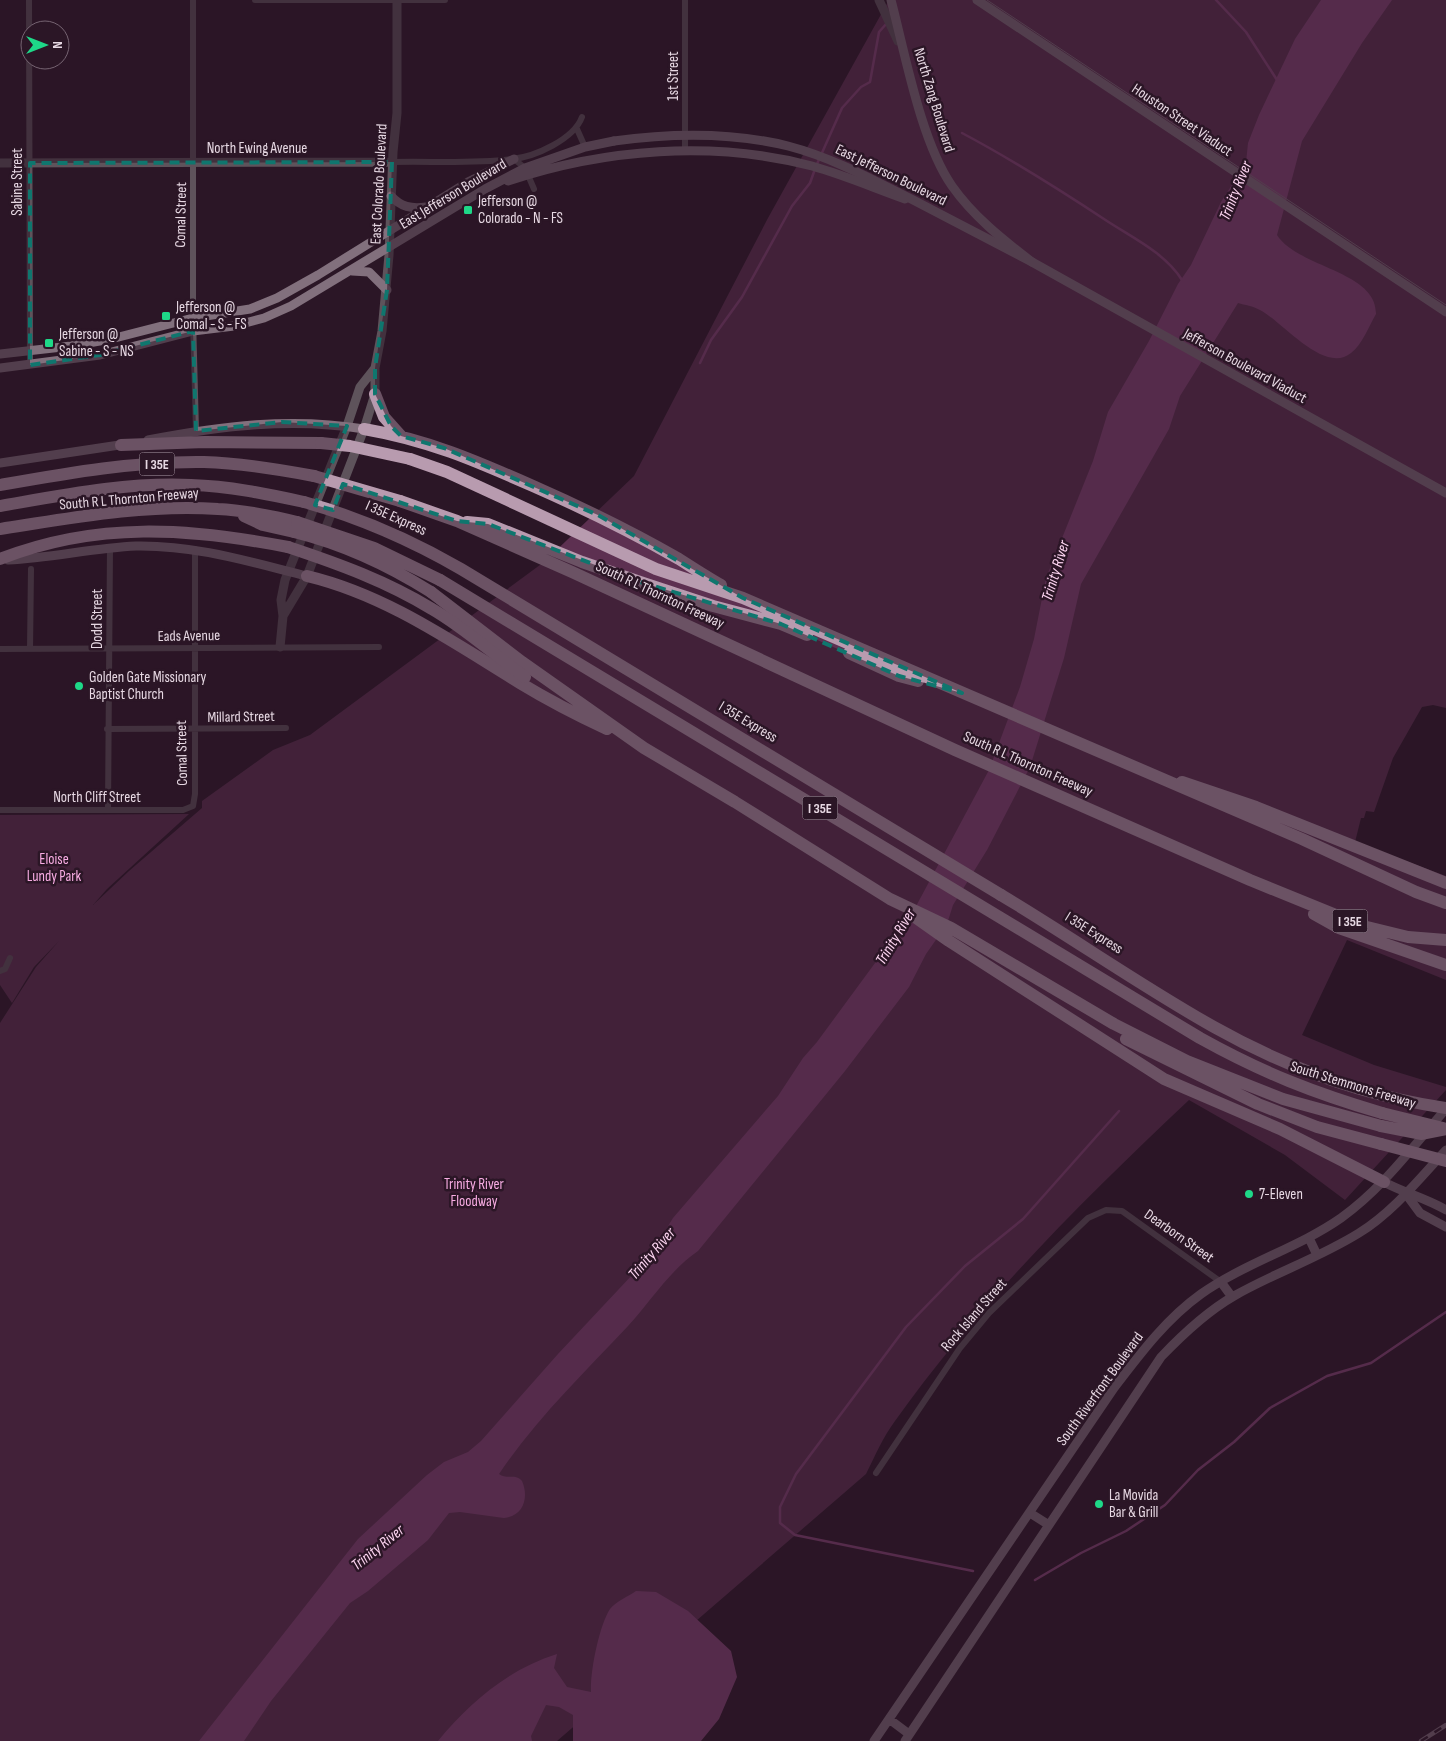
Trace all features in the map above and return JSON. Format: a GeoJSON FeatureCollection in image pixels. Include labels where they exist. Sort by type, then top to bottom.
{"type":"FeatureCollection","features":[{"type":"Feature","properties":{"kind":"highway"},"geometry":{"type":"LineString","coordinates":[[375,394],[384,417],[402,436]]}},
{"type":"Feature","properties":{"kind":"highway"},"geometry":{"type":"LineString","coordinates":[[364,429],[402,436],[444,448],[598,515],[672,555],[743,598]]}},
{"type":"Feature","properties":{"kind":"highway"},"geometry":{"type":"LineString","coordinates":[[121,445],[205,442],[321,443],[358,447],[410,459],[447,472],[656,569],[743,598],[1152,774],[1416,892],[1446,903]]}},
{"type":"Feature","properties":{"kind":"highway","name":"South R L Thornton Freeway"},"geometry":{"type":"LineString","coordinates":[[0,485],[118,466],[169,463],[234,464],[314,476],[400,501],[494,532],[642,604],[955,750],[1275,891]]}},
{"type":"Feature","properties":{"kind":"highway","name":"I 35E Express"},"geometry":{"type":"LineString","coordinates":[[0,506],[73,493],[173,485],[221,487],[304,502],[376,525],[414,542],[462,569],[1062,932],[1214,1027],[1286,1062],[1324,1076],[1387,1096],[1446,1108]]}},
{"type":"Feature","properties":{"kind":"highway","name":"South R L Thornton Freeway"},"geometry":{"type":"LineString","coordinates":[[0,529],[120,512],[176,508],[235,511],[263,525],[296,527]]}},
{"type":"Feature","properties":{"kind":"highway"},"geometry":{"type":"LineString","coordinates":[[296,527],[353,550],[415,582],[462,615],[522,662],[644,748],[735,802],[890,899],[949,941],[1082,1024],[1121,1052],[1164,1079],[1313,1145],[1384,1182]]}},
{"type":"Feature","properties":{"kind":"highway","name":"South Stemmons Freeway"},"geometry":{"type":"LineString","coordinates":[[296,527],[374,548],[440,580],[1200,1038],[1245,1063],[1283,1081],[1381,1119],[1446,1129]]}},
{"type":"Feature","properties":{"kind":"highway"},"geometry":{"type":"LineString","coordinates":[[0,559],[29,548],[77,538],[151,531],[228,536],[288,548],[366,574],[433,609],[589,721]]}},
{"type":"Feature","properties":{"kind":"highway"},"geometry":{"type":"LineString","coordinates":[[494,532],[713,606],[781,624],[899,676],[962,693]]}},
{"type":"Feature","properties":{"kind":"highway"},"geometry":{"type":"LineString","coordinates":[[307,576],[344,586],[394,607],[555,704],[644,748]]}},
{"type":"Feature","properties":{"kind":"highway"},"geometry":{"type":"LineString","coordinates":[[1152,774],[1203,788],[1256,807],[1446,883]]}},
{"type":"Feature","properties":{"kind":"highway"},"geometry":{"type":"LineString","coordinates":[[1275,891],[1339,928],[1446,965]]}},
{"type":"Feature","properties":{"kind":"highway","name":"I 35E"},"geometry":{"type":"LineString","coordinates":[[1275,891],[1363,926],[1408,937],[1446,940]]}},
{"type":"Feature","properties":{"kind":"highway"},"geometry":{"type":"LineString","coordinates":[[1416,892],[1446,894]]}},
{"type":"Feature","properties":{"kind":"highway"},"geometry":{"type":"LineString","coordinates":[[890,899],[951,928],[1025,972],[1071,1006],[1138,1047],[1208,1076],[1317,1127],[1446,1161]]}},
{"type":"Feature","properties":{"kind":"highway"},"geometry":{"type":"LineString","coordinates":[[1208,1076],[1283,1099],[1381,1119]]}},
{"type":"Feature","properties":{"kind":"main road","name":"North Zang Boulevard"},"geometry":{"type":"LineString","coordinates":[[891,0],[928,135],[950,184],[990,229],[1032,262]]}},
{"type":"Feature","properties":{"kind":"main road","name":"Houston Street Viaduct"},"geometry":{"type":"LineString","coordinates":[[981,3],[1446,312]]}},
{"type":"Feature","properties":{"kind":"main road","name":"East Jefferson Boulevard"},"geometry":{"type":"LineString","coordinates":[[0,368],[100,355],[193,332],[234,326],[264,318],[291,306],[352,271],[484,190],[585,147],[614,141],[692,134],[765,142],[820,156],[860,173],[1032,262]]}},
{"type":"Feature","properties":{"kind":"main road"},"geometry":{"type":"LineString","coordinates":[[527,171],[617,155],[708,152],[769,158],[811,166],[844,176],[926,207]]}},
{"type":"Feature","properties":{"kind":"main road","name":"East Jefferson Boulevard"},"geometry":{"type":"LineString","coordinates":[[0,354],[111,339],[192,318],[250,309],[277,298],[318,275],[468,182],[514,159]]}},
{"type":"Feature","properties":{"kind":"main road"},"geometry":{"type":"LineString","coordinates":[[391,196],[398,203],[406,207],[428,206]]}},
{"type":"Feature","properties":{"kind":"main road","name":"Jefferson Boulevard Viaduct"},"geometry":{"type":"LineString","coordinates":[[1032,262],[1446,493]]}},
{"type":"Feature","properties":{"kind":"main road"},"geometry":{"type":"LineString","coordinates":[[352,271],[369,272],[387,290]]}},
{"type":"Feature","properties":{"kind":"main road"},"geometry":{"type":"LineString","coordinates":[[0,463],[121,445],[196,430],[239,424],[282,422],[347,426],[364,429]]}},
{"type":"Feature","properties":{"kind":"main road"},"geometry":{"type":"LineString","coordinates":[[0,559],[28,559],[110,548],[158,546],[195,549],[245,559],[307,576]]}},
{"type":"Feature","properties":{"kind":"main road","name":"South Riverfront Boulevard"},"geometry":{"type":"LineString","coordinates":[[874,1741],[1114,1388],[1147,1345],[1187,1306],[1221,1282],[1309,1238],[1348,1212],[1384,1182],[1446,1108]]}},
{"type":"Feature","properties":{"kind":"main road","name":"South Riverfront Boulevard"},"geometry":{"type":"LineString","coordinates":[[907,1738],[1161,1358],[1192,1327],[1232,1297],[1359,1233],[1377,1221],[1406,1194],[1446,1150]]}},
{"type":"Feature","properties":{"kind":"main road"},"geometry":{"type":"LineString","coordinates":[[1384,1182],[1406,1194],[1430,1201],[1446,1210]]}},
{"type":"Feature","properties":{"kind":"main road"},"geometry":{"type":"LineString","coordinates":[[1406,1194],[1420,1213],[1446,1227]]}},
{"type":"Feature","properties":{"kind":"main road"},"geometry":{"type":"LineString","coordinates":[[1309,1238],[1317,1255]]}},
{"type":"Feature","properties":{"kind":"main road"},"geometry":{"type":"LineString","coordinates":[[1221,1282],[1232,1297]]}},
{"type":"Feature","properties":{"kind":"main road"},"geometry":{"type":"LineString","coordinates":[[1030,1513],[1049,1525]]}},
{"type":"Feature","properties":{"kind":"main road"},"geometry":{"type":"LineString","coordinates":[[889,1719],[907,1738]]}},
{"type":"Feature","properties":{"kind":"street","name":"Sabine Street"},"geometry":{"type":"LineString","coordinates":[[29,0],[30,365]]}},
{"type":"Feature","properties":{"kind":"street","name":"Comal Street"},"geometry":{"type":"LineString","coordinates":[[193,0],[194,162],[192,318],[196,430]]}},
{"type":"Feature","properties":{"kind":"street"},"geometry":{"type":"LineString","coordinates":[[255,0],[446,0]]}},
{"type":"Feature","properties":{"kind":"street","name":"East Colorado Boulevard"},"geometry":{"type":"LineString","coordinates":[[283,616],[307,576],[364,429],[375,394],[375,368],[387,290],[390,248],[392,162],[397,113],[397,0]]}},
{"type":"Feature","properties":{"kind":"street","name":"1st Street"},"geometry":{"type":"LineString","coordinates":[[685,0],[685,152]]}},
{"type":"Feature","properties":{"kind":"street"},"geometry":{"type":"LineString","coordinates":[[879,0],[908,64]]}},
{"type":"Feature","properties":{"kind":"street"},"geometry":{"type":"LineString","coordinates":[[582,117],[577,129],[585,147]]}},
{"type":"Feature","properties":{"kind":"street","name":"North Ewing Avenue"},"geometry":{"type":"LineString","coordinates":[[0,163],[392,162],[514,159],[565,138],[577,129]]}},
{"type":"Feature","properties":{"kind":"street"},"geometry":{"type":"LineString","coordinates":[[514,159],[527,171],[534,189]]}},
{"type":"Feature","properties":{"kind":"street","name":"East Colorado Boulevard"},"geometry":{"type":"LineString","coordinates":[[280,647],[283,586],[347,426],[360,387],[375,368]]}},
{"type":"Feature","properties":{"kind":"street","name":"Dodd Street"},"geometry":{"type":"LineString","coordinates":[[108,810],[107,729],[110,548]]}},
{"type":"Feature","properties":{"kind":"street","name":"Comal Street"},"geometry":{"type":"LineString","coordinates":[[193,806],[195,794],[195,549]]}},
{"type":"Feature","properties":{"kind":"street"},"geometry":{"type":"LineString","coordinates":[[30,649],[31,569]]}},
{"type":"Feature","properties":{"kind":"street","name":"Eads Avenue"},"geometry":{"type":"LineString","coordinates":[[0,649],[109,650],[379,647]]}},
{"type":"Feature","properties":{"kind":"street","name":"Millard Street"},"geometry":{"type":"LineString","coordinates":[[107,729],[286,728]]}},
{"type":"Feature","properties":{"kind":"street","name":"North Cliff Street"},"geometry":{"type":"LineString","coordinates":[[0,810],[183,810],[193,806]]}},
{"type":"Feature","properties":{"kind":"street"},"geometry":{"type":"LineString","coordinates":[[0,971],[5,969],[10,958]]}},
{"type":"Feature","properties":{"kind":"street","name":"Rock Island Street"},"geometry":{"type":"LineString","coordinates":[[876,1474],[960,1348],[989,1313],[1088,1218],[1106,1210],[1122,1211]]}},
{"type":"Feature","properties":{"kind":"street","name":"Dearborn Street"},"geometry":{"type":"LineString","coordinates":[[1122,1211],[1221,1282]]}},
{"type":"Feature","properties":{"kind":"highlighted area"},"geometry":{"type":"Polygon","coordinates":[[[392,162],[387,290],[375,368],[375,394],[391,426],[401,436],[444,448],[598,515],[743,598],[962,693],[899,676],[781,624],[640,582],[488,524],[457,521],[343,484],[333,510],[315,505],[347,426],[282,422],[196,431],[193,331],[100,355],[30,365],[30,163],[392,162]]]}},
{"type":"Feature","properties":{"kind":"green space","name":"Trinity River Floodway"},"geometry":{"type":"Polygon","coordinates":[[[889,0],[1446,0],[1446,708],[1433,705],[1422,707],[1393,758],[1374,812],[1366,811],[1364,818],[1361,818],[1355,842],[1446,876],[1446,980],[1347,940],[1302,1035],[1374,1065],[1446,1087],[1446,1090],[1345,1200],[1285,1155],[1189,1100],[1072,1214],[997,1294],[927,1377],[883,1440],[866,1474],[557,1741],[0,1741],[0,1023],[36,967],[59,941],[34,967],[12,1003],[0,985],[0,815],[189,814],[107,889],[93,905],[202,808],[202,801],[273,750],[310,735],[544,562],[634,476],[768,218],[889,0]]]}},
{"type":"Feature","properties":{"kind":"water","name":"Trinity River"},"geometry":{"type":"Polygon","coordinates":[[[1321,0],[1392,0],[1362,43],[1302,141],[1277,235],[1287,246],[1301,255],[1351,279],[1364,288],[1373,300],[1376,314],[1362,340],[1351,353],[1340,358],[1328,357],[1304,344],[1260,310],[1238,303],[1180,396],[1169,429],[1081,584],[1064,658],[1030,767],[987,850],[953,905],[947,924],[926,954],[909,987],[845,1071],[698,1251],[678,1267],[628,1326],[528,1434],[513,1454],[499,1474],[517,1477],[522,1481],[525,1499],[520,1510],[516,1514],[504,1518],[460,1512],[449,1513],[428,1540],[368,1591],[350,1603],[271,1701],[244,1741],[199,1741],[358,1539],[427,1475],[444,1462],[468,1452],[481,1441],[558,1354],[649,1257],[673,1218],[778,1096],[803,1058],[817,1042],[914,910],[989,770],[1020,687],[1034,639],[1046,578],[1093,461],[1108,412],[1149,341],[1178,284],[1191,265],[1221,202],[1246,163],[1248,143],[1259,115],[1295,39],[1321,0]]]}},
{"type":"Feature","properties":{"kind":"water"},"geometry":{"type":"Polygon","coordinates":[[[636,1591],[656,1592],[688,1611],[731,1651],[737,1677],[719,1719],[701,1741],[573,1741],[573,1715],[559,1707],[546,1705],[531,1736],[532,1741],[438,1741],[477,1700],[507,1678],[539,1660],[557,1654],[554,1668],[567,1687],[591,1692],[596,1649],[606,1617],[612,1606],[636,1591]]]}},
{"type":"Feature","properties":{"kind":"waterway"},"geometry":{"type":"LineString","coordinates":[[1216,0],[1246,32],[1277,80]]}},
{"type":"Feature","properties":{"kind":"waterway"},"geometry":{"type":"LineString","coordinates":[[870,82],[879,32],[887,23]]}},
{"type":"Feature","properties":{"kind":"waterway"},"geometry":{"type":"LineString","coordinates":[[817,164],[842,108],[861,87],[870,82]]}},
{"type":"Feature","properties":{"kind":"waterway"},"geometry":{"type":"LineString","coordinates":[[962,133],[1036,176],[1148,247],[1167,262],[1182,280]]}},
{"type":"Feature","properties":{"kind":"waterway"},"geometry":{"type":"LineString","coordinates":[[700,363],[711,340],[742,297],[792,206],[810,183],[815,169]]}},
{"type":"Feature","properties":{"kind":"waterway"},"geometry":{"type":"LineString","coordinates":[[973,1571],[795,1535],[780,1523],[780,1507],[796,1474],[906,1327],[965,1266],[1023,1219],[1119,1111]]}},
{"type":"Feature","properties":{"kind":"waterway"},"geometry":{"type":"LineString","coordinates":[[1035,1580],[1081,1553],[1126,1531],[1165,1505],[1198,1470],[1234,1442],[1270,1408],[1327,1376],[1371,1363],[1446,1312]]}},
{"type":"Feature","properties":{"kind":"tram line"},"geometry":{"type":"LineString","coordinates":[[987,0],[1446,305]]}},
{"type":"Feature","properties":{"kind":"railway"},"geometry":{"type":"LineString","coordinates":[[1421,1741],[1446,1725]]}},
{"type":"Feature","properties":{"kind":"place","name":"Jefferson @ Colorado - N - FS"},"geometry":{"type":"Point","coordinates":[468,210]}},
{"type":"Feature","properties":{"kind":"place","name":"Jefferson @ Comal - S - FS"},"geometry":{"type":"Point","coordinates":[166,316]}},
{"type":"Feature","properties":{"kind":"place","name":"Jefferson @ Sabine - S - NS"},"geometry":{"type":"Point","coordinates":[49,343]}},
{"type":"Feature","properties":{"kind":"place","name":"Golden Gate Missionary Baptist Church"},"geometry":{"type":"Point","coordinates":[79,686]}},
{"type":"Feature","properties":{"kind":"place","name":"7-Eleven"},"geometry":{"type":"Point","coordinates":[1249,1194]}},
{"type":"Feature","properties":{"kind":"place","name":"La Movida Bar & Grill"},"geometry":{"type":"Point","coordinates":[1099,1504]}},
{"type":"Feature","properties":{"kind":"park label","name":"Eloise Lundy Park"},"geometry":{"type":"Point","coordinates":[54,868]}}]}
